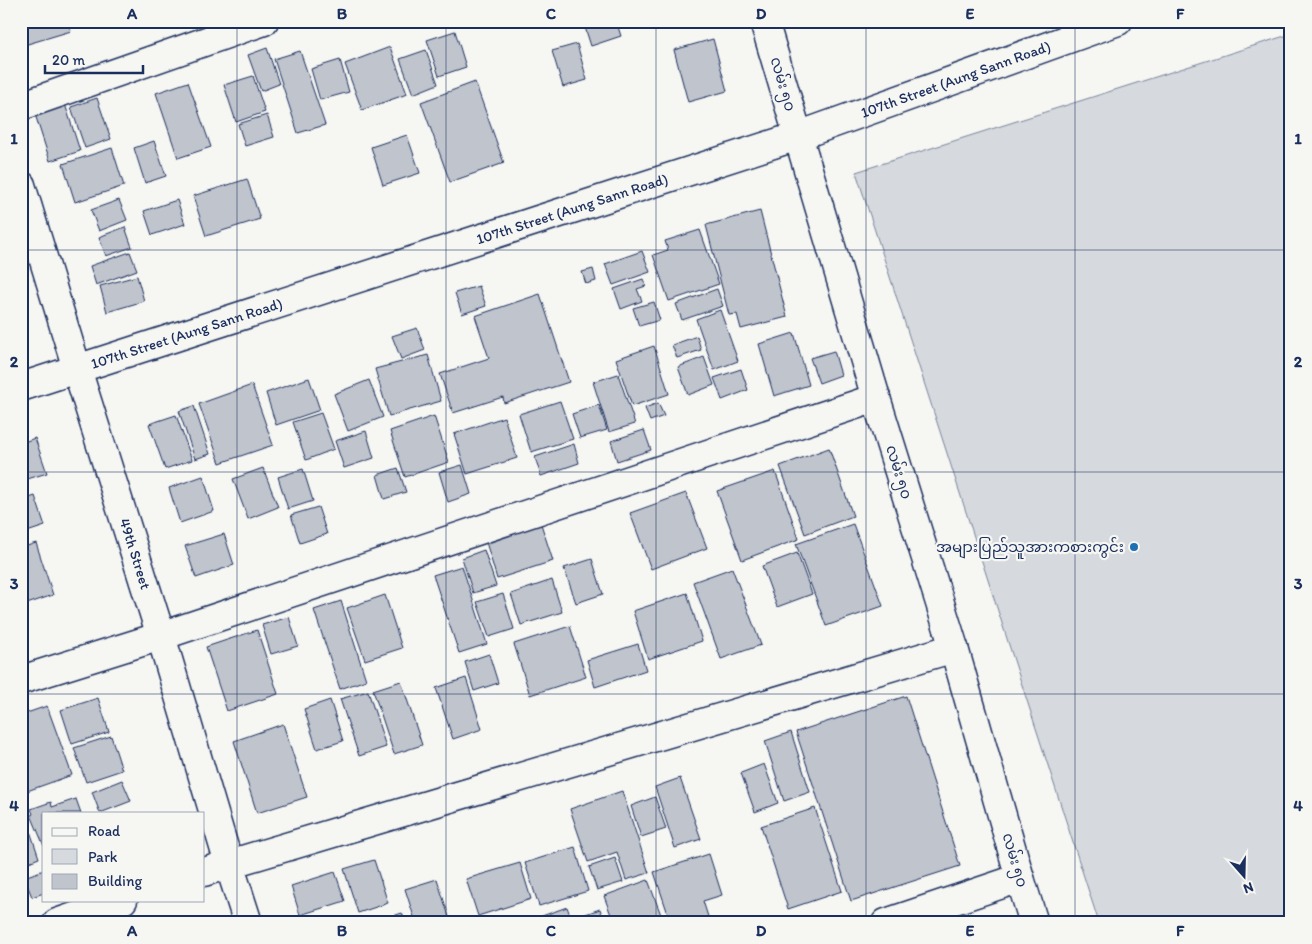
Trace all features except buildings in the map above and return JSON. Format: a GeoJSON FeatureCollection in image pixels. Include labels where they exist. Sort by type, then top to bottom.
{"type":"FeatureCollection","features":[{"type":"Feature","properties":{"kind":"street"},"geometry":{"type":"LineString","coordinates":[[21,106],[264,21]]}},
{"type":"Feature","properties":{"kind":"street","name":"လမ်း ၅၀"},"geometry":{"type":"LineString","coordinates":[[764,21],[876,398],[954,648],[1034,923]]}},
{"type":"Feature","properties":{"kind":"street","name":"107th Street (Aung Sann Road)"},"geometry":{"type":"LineString","coordinates":[[21,387],[798,136],[1118,21]]}},
{"type":"Feature","properties":{"kind":"street","name":"49th Street"},"geometry":{"type":"LineString","coordinates":[[21,185],[248,923]]}},
{"type":"Feature","properties":{"kind":"street"},"geometry":{"type":"LineString","coordinates":[[21,680],[161,636],[876,398]]}},
{"type":"Feature","properties":{"kind":"street"},"geometry":{"type":"LineString","coordinates":[[205,872],[954,648]]}},
{"type":"Feature","properties":{"kind":"street"},"geometry":{"type":"LineString","coordinates":[[886,923],[1020,878]]}},
{"type":"Feature","properties":{"kind":"street"},"geometry":{"type":"LineString","coordinates":[[57,923],[117,902]]}},
{"type":"Feature","properties":{"kind":"green space","name":"အများပြည်သူအားကစားကွင်း"},"geometry":{"type":"Polygon","coordinates":[[[1291,34],[1291,923],[1099,923],[856,172],[1291,34]]]}},
{"type":"Feature","properties":{"kind":"place","name":"အများပြည်သူအားကစားကွင်း"},"geometry":{"type":"Point","coordinates":[1134,547]}}]}
